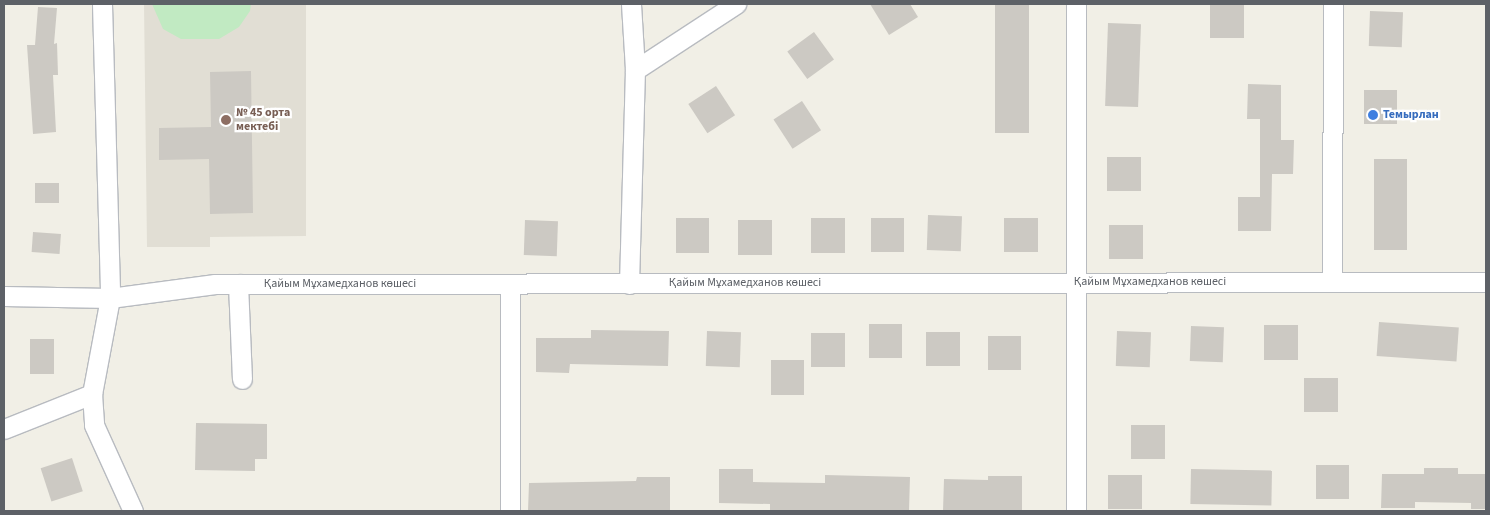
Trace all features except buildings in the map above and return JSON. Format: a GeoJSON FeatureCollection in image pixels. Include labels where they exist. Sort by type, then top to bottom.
{"type":"FeatureCollection","features":[{"type":"Feature","properties":{"kind":"street"},"geometry":{"type":"LineString","coordinates":[[102,4],[110,298],[92,394],[94,425],[133,511]]}},
{"type":"Feature","properties":{"kind":"street"},"geometry":{"type":"LineString","coordinates":[[629,284],[635,70],[631,4]]}},
{"type":"Feature","properties":{"kind":"street"},"geometry":{"type":"LineString","coordinates":[[635,70],[736,4]]}},
{"type":"Feature","properties":{"kind":"street"},"geometry":{"type":"LineString","coordinates":[[1076,4],[1076,511]]}},
{"type":"Feature","properties":{"kind":"street"},"geometry":{"type":"LineString","coordinates":[[1332,282],[1333,4]]}},
{"type":"Feature","properties":{"kind":"street","name":"Қайым Мұхамедханов көшесі"},"geometry":{"type":"LineString","coordinates":[[4,296],[110,298],[238,284],[1486,282]]}},
{"type":"Feature","properties":{"kind":"street"},"geometry":{"type":"LineString","coordinates":[[238,284],[242,379]]}},
{"type":"Feature","properties":{"kind":"street"},"geometry":{"type":"LineString","coordinates":[[510,284],[510,511]]}},
{"type":"Feature","properties":{"kind":"street"},"geometry":{"type":"LineString","coordinates":[[4,429],[92,394]]}},
{"type":"Feature","properties":{"kind":"shaded area","name":"№ 45 орта мектебі"},"geometry":{"type":"Polygon","coordinates":[[[144,4],[306,4],[306,236],[210,237],[210,247],[147,247],[144,4]]]}},
{"type":"Feature","properties":{"kind":"green space"},"geometry":{"type":"Polygon","coordinates":[[[152,4],[251,4],[250,11],[239,27],[219,39],[181,39],[163,29],[152,4]]]}},
{"type":"Feature","properties":{"kind":"place","name":"Темырлан"},"geometry":{"type":"Point","coordinates":[1373,115]}},
{"type":"Feature","properties":{"kind":"place","name":"№ 45 орта мектебі"},"geometry":{"type":"Point","coordinates":[226,120]}}]}
